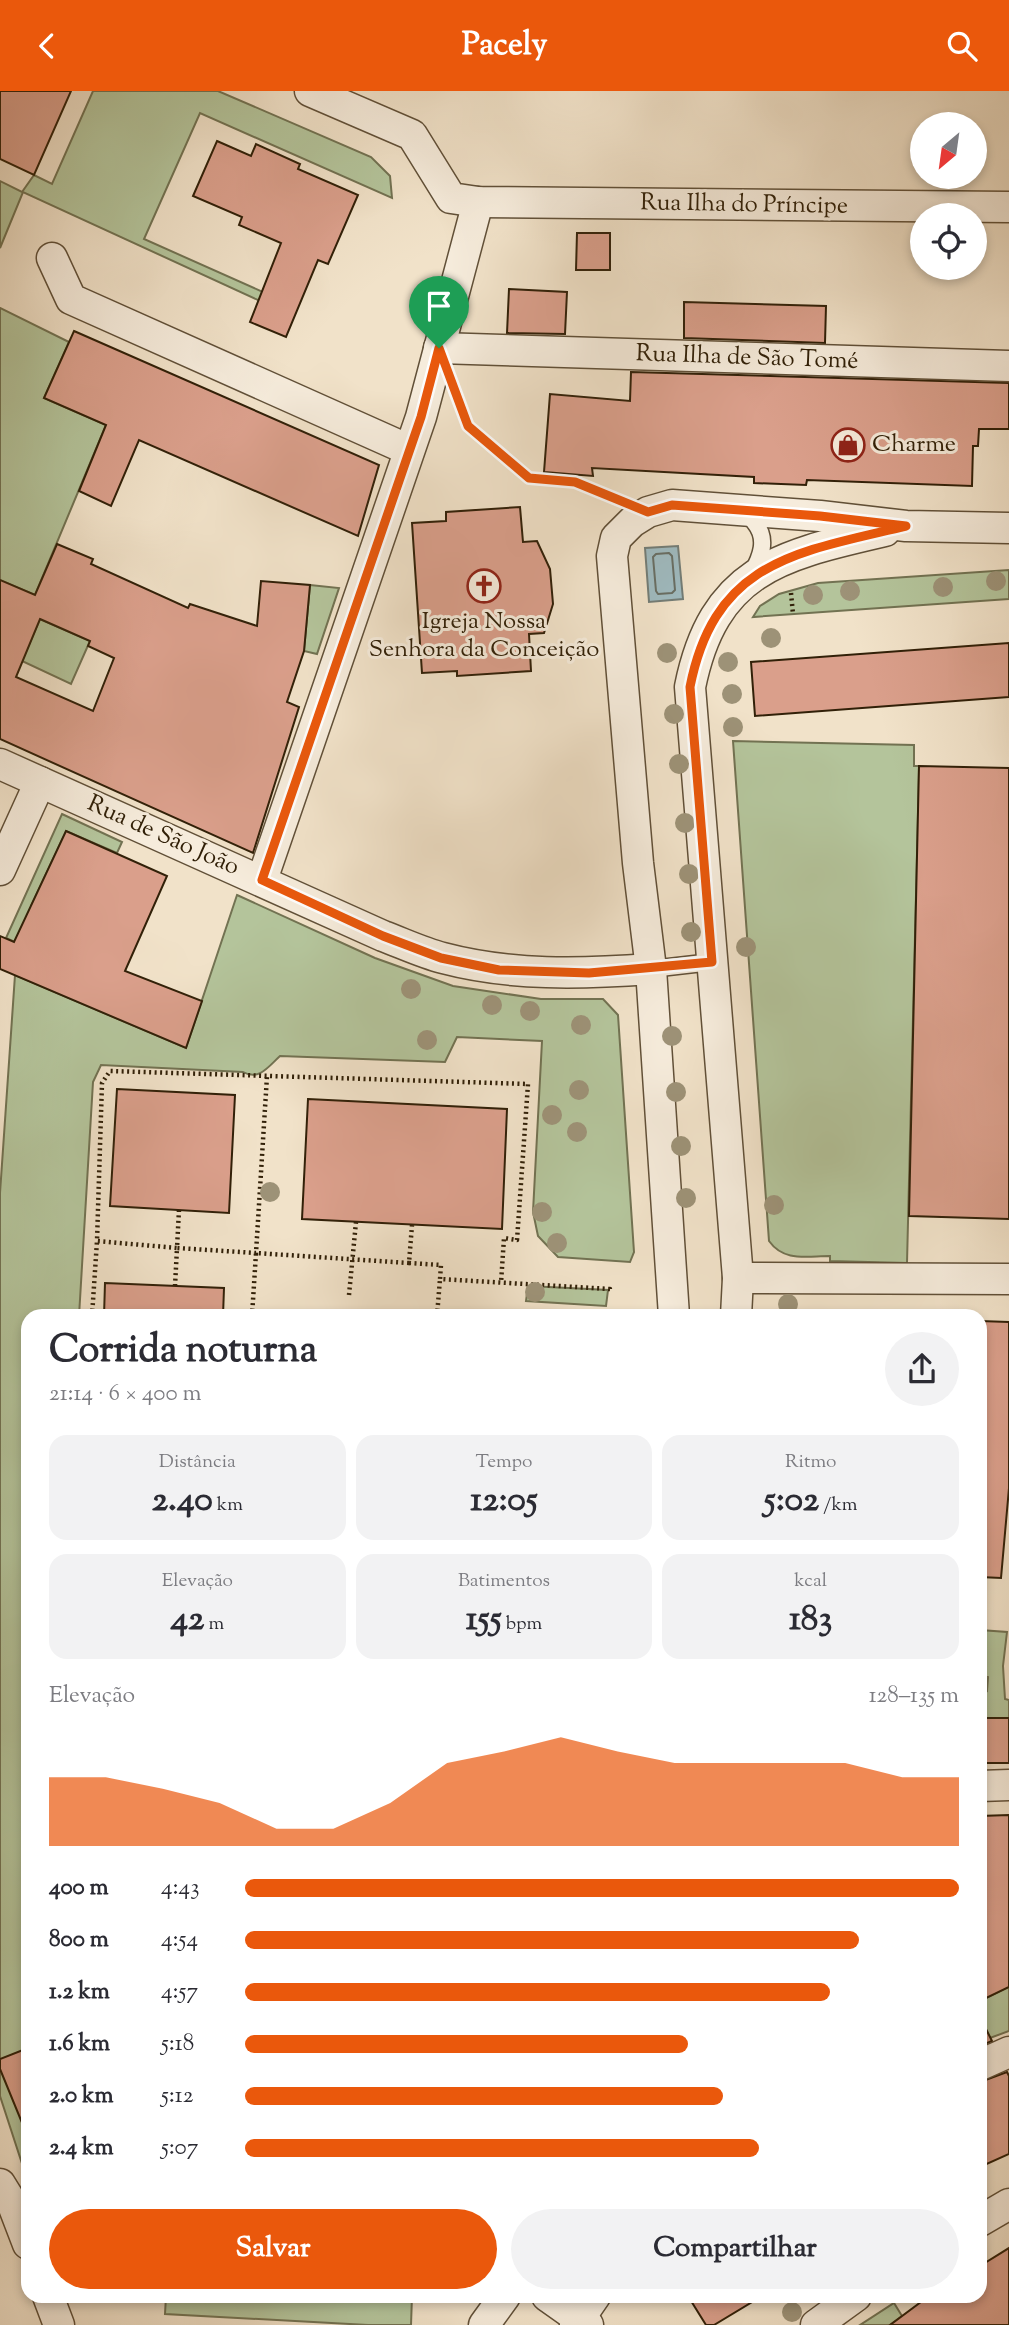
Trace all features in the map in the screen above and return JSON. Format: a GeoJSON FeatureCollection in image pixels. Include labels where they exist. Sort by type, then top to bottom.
{"type":"FeatureCollection","features":[{"type":"Feature","properties":{"kind":"street","name":"Rua Ilha do Príncipe"},"geometry":{"type":"LineString","coordinates":[[310,91],[412,135],[451,198],[478,202],[1009,207]]}},
{"type":"Feature","properties":{"kind":"street"},"geometry":{"type":"LineString","coordinates":[[262,880],[421,417],[478,202]]}},
{"type":"Feature","properties":{"kind":"street"},"geometry":{"type":"LineString","coordinates":[[52,258],[71,299],[409,450]]}},
{"type":"Feature","properties":{"kind":"street","name":"Rua Ilha de São Tomé"},"geometry":{"type":"LineString","coordinates":[[439,348],[1009,366]]}},
{"type":"Feature","properties":{"kind":"street"},"geometry":{"type":"LineString","coordinates":[[674,1309],[650,969],[638,863],[612,556],[616,538],[632,522],[660,509],[724,509],[906,526],[1009,528]]}},
{"type":"Feature","properties":{"kind":"street"},"geometry":{"type":"LineString","coordinates":[[736,1309],[738,1278],[690,687],[695,663],[716,615],[731,595],[774,563],[808,549],[906,526]]}},
{"type":"Feature","properties":{"kind":"street","name":"Rua de São João"},"geometry":{"type":"LineString","coordinates":[[0,764],[383,936],[441,958],[499,970],[589,973],[650,969]]}},
{"type":"Feature","properties":{"kind":"street"},"geometry":{"type":"LineString","coordinates":[[0,870],[40,782]]}},
{"type":"Feature","properties":{"kind":"street"},"geometry":{"type":"LineString","coordinates":[[738,1278],[1009,1279]]}},
{"type":"Feature","properties":{"kind":"street"},"geometry":{"type":"LineString","coordinates":[[987,1786],[1009,1785]]}},
{"type":"Feature","properties":{"kind":"street"},"geometry":{"type":"LineString","coordinates":[[987,2062],[1009,2052]]}},
{"type":"Feature","properties":{"kind":"street"},"geometry":{"type":"LineString","coordinates":[[0,2184],[13,2205],[21,2226]]}},
{"type":"Feature","properties":{"kind":"street"},"geometry":{"type":"LineString","coordinates":[[987,2217],[1009,2204]]}},
{"type":"Feature","properties":{"kind":"street"},"geometry":{"type":"LineString","coordinates":[[51,2303],[59,2325]]}},
{"type":"Feature","properties":{"kind":"street"},"geometry":{"type":"LineString","coordinates":[[484,2325],[500,2303]]}},
{"type":"Feature","properties":{"kind":"street"},"geometry":{"type":"LineString","coordinates":[[560,2303],[585,2316]]}},
{"type":"Feature","properties":{"kind":"street"},"geometry":{"type":"LineString","coordinates":[[816,2325],[846,2303]]}},
{"type":"Feature","properties":{"kind":"lane"},"geometry":{"type":"LineString","coordinates":[[724,509],[748,514],[759,528],[763,541],[762,552],[747,581]]}},
{"type":"Feature","properties":{"kind":"lane"},"geometry":{"type":"LineString","coordinates":[[650,969],[712,962]]}},
{"type":"Feature","properties":{"kind":"path"},"geometry":{"type":"LineString","coordinates":[[458,400],[468,426],[529,478],[575,482],[660,509]]}},
{"type":"Feature","properties":{"kind":"path"},"geometry":{"type":"LineString","coordinates":[[791,589],[793,614]]}},
{"type":"Feature","properties":{"kind":"path"},"geometry":{"type":"LineString","coordinates":[[92,1309],[102,1083],[110,1071],[528,1084],[517,1240],[504,1238],[501,1283]]}},
{"type":"Feature","properties":{"kind":"path"},"geometry":{"type":"LineString","coordinates":[[253,1309],[267,1076]]}},
{"type":"Feature","properties":{"kind":"path"},"geometry":{"type":"LineString","coordinates":[[175,1286],[179,1210]]}},
{"type":"Feature","properties":{"kind":"path"},"geometry":{"type":"LineString","coordinates":[[349,1295],[356,1222]]}},
{"type":"Feature","properties":{"kind":"path"},"geometry":{"type":"LineString","coordinates":[[409,1263],[412,1225]]}},
{"type":"Feature","properties":{"kind":"path"},"geometry":{"type":"LineString","coordinates":[[97,1241],[441,1265],[437,1309]]}},
{"type":"Feature","properties":{"kind":"path"},"geometry":{"type":"LineString","coordinates":[[439,1279],[610,1291]]}},
{"type":"Feature","properties":{"kind":"green space"},"geometry":{"type":"Polygon","coordinates":[[[93,91],[218,91],[371,157],[390,176],[392,198],[200,113],[144,239],[263,292],[260,301],[23,192],[0,248],[0,181],[22,192],[34,175],[52,184],[93,91]]]}},
{"type":"Feature","properties":{"kind":"green space"},"geometry":{"type":"Polygon","coordinates":[[[0,308],[69,342],[44,398],[106,425],[35,595],[0,580],[0,308]]]}},
{"type":"Feature","properties":{"kind":"green space"},"geometry":{"type":"Polygon","coordinates":[[[1009,570],[1009,599],[753,617],[760,606],[779,594],[818,583],[1009,570]]]}},
{"type":"Feature","properties":{"kind":"green space"},"geometry":{"type":"Polygon","coordinates":[[[310,585],[339,588],[317,654],[304,651],[310,585]]]}},
{"type":"Feature","properties":{"kind":"green space"},"geometry":{"type":"Polygon","coordinates":[[[40,619],[90,641],[71,684],[22,661],[40,619]]]}},
{"type":"Feature","properties":{"kind":"green space"},"geometry":{"type":"Polygon","coordinates":[[[733,741],[914,745],[914,766],[919,766],[907,1263],[830,1261],[830,1256],[789,1255],[775,1248],[769,1241],[733,741]]]}},
{"type":"Feature","properties":{"kind":"green space"},"geometry":{"type":"Polygon","coordinates":[[[62,814],[122,842],[117,853],[66,831],[31,906],[68,966],[6,938],[62,814]]]}},
{"type":"Feature","properties":{"kind":"green space"},"geometry":{"type":"Polygon","coordinates":[[[237,895],[375,958],[453,986],[541,999],[603,999],[618,1015],[634,1252],[630,1262],[558,1257],[538,1236],[533,1212],[542,1041],[457,1037],[445,1062],[280,1056],[259,1074],[254,1075],[243,1072],[101,1065],[93,1082],[79,1309],[21,1309],[21,2160],[0,2096],[0,1193],[15,975],[186,1048],[237,895]]]}},
{"type":"Feature","properties":{"kind":"green space"},"geometry":{"type":"Polygon","coordinates":[[[528,1286],[608,1290],[606,1306],[526,1301],[528,1286]]]}},
{"type":"Feature","properties":{"kind":"green space"},"geometry":{"type":"Polygon","coordinates":[[[987,1631],[1007,1632],[1003,1666],[1009,1718],[987,1718],[987,1631]]]}},
{"type":"Feature","properties":{"kind":"green space"},"geometry":{"type":"Polygon","coordinates":[[[1009,1987],[1009,2031],[990,2038],[987,2032],[987,1998],[1009,1987]]]}},
{"type":"Feature","properties":{"kind":"green space"},"geometry":{"type":"Polygon","coordinates":[[[166,2303],[412,2303],[411,2325],[165,2314],[166,2303]]]}},
{"type":"Feature","properties":{"kind":"green space"},"geometry":{"type":"Polygon","coordinates":[[[894,2303],[902,2316],[890,2325],[860,2325],[894,2303]]]}},
{"type":"Feature","properties":{"kind":"water"},"geometry":{"type":"Polygon","coordinates":[[[678,546],[683,599],[649,602],[645,548],[678,546]]]}},
{"type":"Feature","properties":{"kind":"building"},"geometry":{"type":"Polygon","coordinates":[[[0,91],[71,91],[34,175],[0,159],[0,91]]]}},
{"type":"Feature","properties":{"kind":"building"},"geometry":{"type":"Polygon","coordinates":[[[217,141],[251,156],[256,144],[300,164],[298,169],[358,195],[328,264],[318,260],[286,337],[250,322],[281,243],[239,225],[242,217],[193,196],[217,141]]]}},
{"type":"Feature","properties":{"kind":"building"},"geometry":{"type":"Polygon","coordinates":[[[577,233],[610,233],[610,270],[576,270],[577,233]]]}},
{"type":"Feature","properties":{"kind":"building"},"geometry":{"type":"Polygon","coordinates":[[[509,289],[567,292],[565,334],[507,333],[509,289]]]}},
{"type":"Feature","properties":{"kind":"building"},"geometry":{"type":"Polygon","coordinates":[[[684,302],[826,306],[825,343],[684,338],[684,302]]]}},
{"type":"Feature","properties":{"kind":"building"},"geometry":{"type":"Polygon","coordinates":[[[74,331],[379,465],[358,536],[139,440],[111,506],[79,491],[106,425],[44,398],[74,331]]]}},
{"type":"Feature","properties":{"kind":"building"},"geometry":{"type":"Polygon","coordinates":[[[631,372],[1009,383],[1009,429],[979,429],[978,446],[973,446],[972,486],[807,480],[806,485],[754,483],[754,477],[592,468],[593,476],[544,472],[550,394],[630,401],[631,372]]]}},
{"type":"Feature","properties":{"kind":"building","name":"Igreja Nossa Senhora da Conceição"},"geometry":{"type":"Polygon","coordinates":[[[520,507],[523,542],[537,541],[550,569],[553,604],[544,633],[529,634],[531,671],[457,676],[457,671],[422,673],[412,523],[446,521],[446,512],[520,507]]]}},
{"type":"Feature","properties":{"kind":"building"},"geometry":{"type":"Polygon","coordinates":[[[57,544],[93,559],[91,564],[188,608],[190,604],[257,626],[261,581],[310,585],[304,651],[287,702],[299,707],[253,853],[0,739],[0,580],[35,595],[57,544]],[[40,619],[16,677],[93,711],[114,658],[88,646],[90,641],[40,619]]]}},
{"type":"Feature","properties":{"kind":"building"},"geometry":{"type":"Polygon","coordinates":[[[1009,643],[1009,697],[755,716],[751,662],[1009,643]]]}},
{"type":"Feature","properties":{"kind":"building"},"geometry":{"type":"Polygon","coordinates":[[[919,766],[1009,768],[1009,1219],[909,1216],[919,766]]]}},
{"type":"Feature","properties":{"kind":"building"},"geometry":{"type":"Polygon","coordinates":[[[66,831],[167,876],[125,971],[202,1001],[186,1048],[0,969],[0,936],[14,942],[66,831]]]}},
{"type":"Feature","properties":{"kind":"building"},"geometry":{"type":"Polygon","coordinates":[[[117,1089],[235,1095],[229,1213],[110,1206],[117,1089]]]}},
{"type":"Feature","properties":{"kind":"building"},"geometry":{"type":"Polygon","coordinates":[[[308,1099],[507,1109],[502,1229],[302,1219],[308,1099]]]}},
{"type":"Feature","properties":{"kind":"building"},"geometry":{"type":"Polygon","coordinates":[[[105,1283],[224,1288],[223,1309],[104,1309],[105,1283]]]}},
{"type":"Feature","properties":{"kind":"building"},"geometry":{"type":"Polygon","coordinates":[[[987,1321],[1009,1322],[1009,1488],[1001,1578],[987,1577],[987,1321]]]}},
{"type":"Feature","properties":{"kind":"building"},"geometry":{"type":"Polygon","coordinates":[[[987,1718],[1009,1718],[1009,1763],[987,1763],[987,1718]]]}},
{"type":"Feature","properties":{"kind":"building"},"geometry":{"type":"Polygon","coordinates":[[[1009,1815],[1009,1987],[987,1998],[987,1816],[1009,1815]]]}},
{"type":"Feature","properties":{"kind":"building"},"geometry":{"type":"Polygon","coordinates":[[[21,2051],[21,2120],[0,2069],[0,2059],[21,2051]]]}},
{"type":"Feature","properties":{"kind":"building"},"geometry":{"type":"Polygon","coordinates":[[[1007,2072],[1009,2076],[1009,2154],[987,2164],[987,2079],[1007,2072]]]}},
{"type":"Feature","properties":{"kind":"building"},"geometry":{"type":"Polygon","coordinates":[[[1009,2248],[1009,2325],[890,2325],[920,2303],[987,2303],[987,2262],[1009,2248]]]}},
{"type":"Feature","properties":{"kind":"building"},"geometry":{"type":"Polygon","coordinates":[[[692,2303],[750,2303],[714,2325],[706,2325],[692,2303]]]}},
{"type":"Feature","properties":{"kind":"place","name":"Charme"},"geometry":{"type":"Point","coordinates":[848,445]}},
{"type":"Feature","properties":{"kind":"place","name":"Igreja Nossa Senhora da Conceição"},"geometry":{"type":"Point","coordinates":[484,586]}},
{"type":"Feature","properties":{"kind":"route"},"geometry":{"type":"LineString","coordinates":[[439,348],[468,426],[529,478],[575,482],[648,512],[672,505],[820,516],[906,526],[808,549],[774,563],[731,595],[705,636],[690,687],[712,962],[589,973],[499,970],[441,958],[383,936],[262,880],[421,417],[439,348]]}}]}
